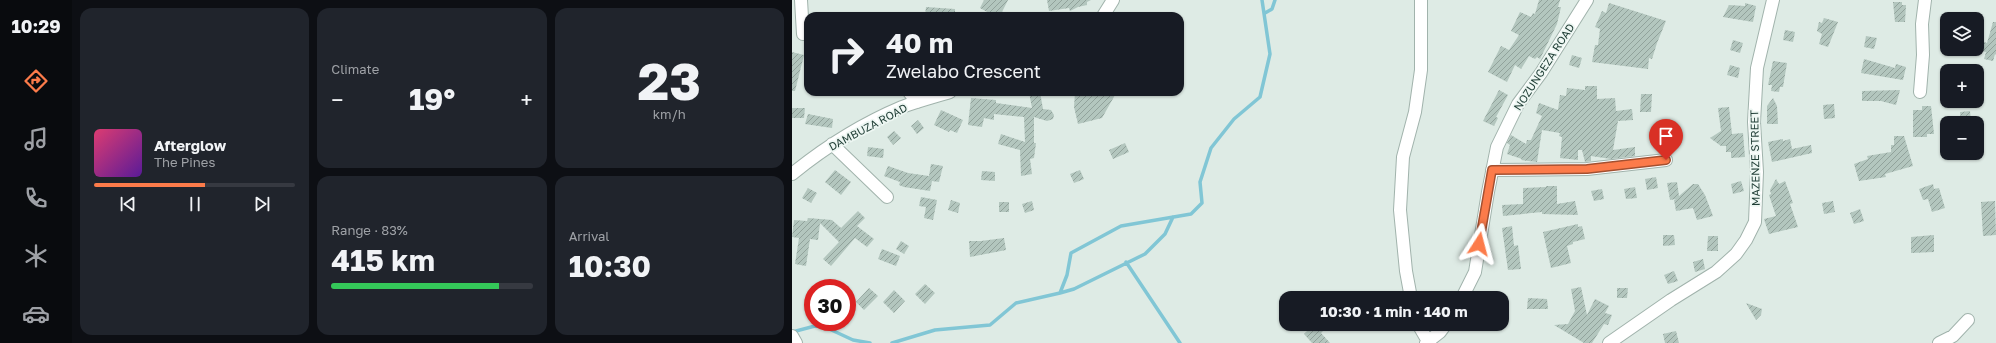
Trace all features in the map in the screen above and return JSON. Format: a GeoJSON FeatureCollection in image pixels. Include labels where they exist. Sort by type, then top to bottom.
{"type":"FeatureCollection","features":[{"type":"Feature","properties":{"kind":"street"},"geometry":{"type":"LineString","coordinates":[[801,0],[801,33]]}},
{"type":"Feature","properties":{"kind":"street"},"geometry":{"type":"LineString","coordinates":[[1106,12],[1113,0]]}},
{"type":"Feature","properties":{"kind":"street"},"geometry":{"type":"LineString","coordinates":[[1410,291],[1406,271],[1400,210],[1402,157],[1415,112],[1421,70],[1421,0]]}},
{"type":"Feature","properties":{"kind":"street","name":"NOZUNGEZA ROAD"},"geometry":{"type":"LineString","coordinates":[[1466,291],[1475,272],[1497,148],[1518,104],[1541,73],[1587,0]]}},
{"type":"Feature","properties":{"kind":"street","name":"MAZENZE STREET"},"geometry":{"type":"LineString","coordinates":[[1609,343],[1671,300],[1716,272],[1736,254],[1746,240],[1755,222],[1757,179],[1754,122],[1757,68],[1773,0]]}},
{"type":"Feature","properties":{"kind":"street"},"geometry":{"type":"LineString","coordinates":[[1920,92],[1923,55],[1922,24],[1925,0]]}},
{"type":"Feature","properties":{"kind":"street"},"geometry":{"type":"LineString","coordinates":[[912,96],[917,102]]}},
{"type":"Feature","properties":{"kind":"street","name":"DAMBUZA ROAD"},"geometry":{"type":"LineString","coordinates":[[792,174],[832,144],[902,107],[937,96]]}},
{"type":"Feature","properties":{"kind":"street"},"geometry":{"type":"LineString","coordinates":[[832,144],[887,197]]}},
{"type":"Feature","properties":{"kind":"street"},"geometry":{"type":"LineString","coordinates":[[1492,170],[1587,169],[1666,160]]}},
{"type":"Feature","properties":{"kind":"street"},"geometry":{"type":"LineString","coordinates":[[1939,343],[1953,336],[1968,320]]}},
{"type":"Feature","properties":{"kind":"street"},"geometry":{"type":"LineString","coordinates":[[1421,331],[1427,343],[1441,331]]}},
{"type":"Feature","properties":{"kind":"building"},"geometry":{"type":"Polygon","coordinates":[[[984,0],[1008,0],[1002,12],[987,12],[980,8],[984,0]]]}},
{"type":"Feature","properties":{"kind":"building"},"geometry":{"type":"Polygon","coordinates":[[[1047,0],[1091,0],[1087,2],[1087,5],[1070,11],[1069,8],[1049,11],[1047,0]]]}},
{"type":"Feature","properties":{"kind":"building"},"geometry":{"type":"Polygon","coordinates":[[[1539,0],[1560,0],[1558,7],[1561,7],[1557,24],[1540,59],[1537,57],[1535,59],[1529,56],[1521,69],[1515,65],[1507,82],[1488,72],[1501,46],[1509,50],[1519,35],[1511,31],[1520,12],[1531,17],[1533,13],[1535,14],[1539,0]]]}},
{"type":"Feature","properties":{"kind":"building"},"geometry":{"type":"Polygon","coordinates":[[[1893,2],[1902,2],[1902,5],[1906,5],[1905,22],[1895,22],[1893,2]]]}},
{"type":"Feature","properties":{"kind":"building"},"geometry":{"type":"Polygon","coordinates":[[[1609,3],[1666,21],[1652,59],[1649,58],[1648,69],[1592,62],[1595,45],[1598,45],[1600,29],[1595,27],[1602,11],[1606,13],[1609,3]]]}},
{"type":"Feature","properties":{"kind":"building"},"geometry":{"type":"Polygon","coordinates":[[[1745,3],[1756,6],[1753,22],[1723,17],[1729,5],[1745,6],[1745,3]]]}},
{"type":"Feature","properties":{"kind":"building"},"geometry":{"type":"Polygon","coordinates":[[[926,7],[955,9],[955,12],[925,12],[926,7]]]}},
{"type":"Feature","properties":{"kind":"building"},"geometry":{"type":"Polygon","coordinates":[[[1824,18],[1838,22],[1828,47],[1819,44],[1822,34],[1817,31],[1819,22],[1822,23],[1824,18]]]}},
{"type":"Feature","properties":{"kind":"building"},"geometry":{"type":"Polygon","coordinates":[[[1993,22],[1996,22],[1996,55],[1995,54],[1993,61],[1984,59],[1986,52],[1984,52],[1984,42],[1987,43],[1993,22]]]}},
{"type":"Feature","properties":{"kind":"building"},"geometry":{"type":"Polygon","coordinates":[[[1785,30],[1795,32],[1793,42],[1783,40],[1785,30]]]}},
{"type":"Feature","properties":{"kind":"building"},"geometry":{"type":"Polygon","coordinates":[[[1866,36],[1877,38],[1874,49],[1864,47],[1866,36]]]}},
{"type":"Feature","properties":{"kind":"building"},"geometry":{"type":"Polygon","coordinates":[[[1733,40],[1743,43],[1740,53],[1730,50],[1733,40]]]}},
{"type":"Feature","properties":{"kind":"building"},"geometry":{"type":"Polygon","coordinates":[[[792,52],[804,55],[795,91],[792,91],[792,52]]]}},
{"type":"Feature","properties":{"kind":"building"},"geometry":{"type":"Polygon","coordinates":[[[1572,55],[1582,58],[1579,68],[1569,65],[1572,55]]]}},
{"type":"Feature","properties":{"kind":"building"},"geometry":{"type":"Polygon","coordinates":[[[1864,59],[1895,68],[1896,64],[1906,67],[1903,80],[1861,73],[1864,59]]]}},
{"type":"Feature","properties":{"kind":"building"},"geometry":{"type":"Polygon","coordinates":[[[1773,61],[1787,63],[1783,87],[1780,87],[1779,92],[1771,91],[1772,85],[1768,85],[1773,61]]]}},
{"type":"Feature","properties":{"kind":"building"},"geometry":{"type":"Polygon","coordinates":[[[1730,65],[1740,68],[1738,78],[1727,75],[1730,65]]]}},
{"type":"Feature","properties":{"kind":"building"},"geometry":{"type":"Polygon","coordinates":[[[1585,86],[1597,86],[1597,99],[1615,98],[1616,111],[1632,109],[1633,120],[1618,121],[1613,150],[1635,147],[1635,156],[1611,159],[1591,156],[1591,161],[1585,162],[1582,150],[1578,150],[1578,160],[1560,158],[1562,137],[1559,136],[1560,133],[1542,130],[1537,162],[1521,160],[1522,159],[1507,154],[1510,145],[1507,143],[1511,135],[1526,144],[1527,140],[1531,140],[1542,116],[1536,113],[1539,103],[1558,110],[1560,95],[1566,96],[1567,88],[1585,90],[1585,86]]]}},
{"type":"Feature","properties":{"kind":"building"},"geometry":{"type":"Polygon","coordinates":[[[1499,90],[1508,95],[1496,117],[1498,118],[1494,126],[1483,121],[1499,90]]]}},
{"type":"Feature","properties":{"kind":"building"},"geometry":{"type":"Polygon","coordinates":[[[1900,90],[1896,105],[1881,101],[1862,101],[1862,91],[1900,90]]]}},
{"type":"Feature","properties":{"kind":"building"},"geometry":{"type":"Polygon","coordinates":[[[1641,94],[1652,94],[1651,112],[1640,112],[1641,94]]]}},
{"type":"Feature","properties":{"kind":"building"},"geometry":{"type":"Polygon","coordinates":[[[1030,96],[1041,96],[1043,109],[1051,110],[1054,115],[1053,119],[1047,121],[1034,117],[1034,143],[1036,143],[1034,158],[1030,159],[1032,174],[1021,176],[1020,150],[998,144],[1001,134],[1025,142],[1024,117],[994,114],[994,120],[984,118],[982,127],[968,125],[971,98],[996,100],[996,103],[1032,108],[1030,96]]]}},
{"type":"Feature","properties":{"kind":"building"},"geometry":{"type":"Polygon","coordinates":[[[1075,96],[1114,96],[1102,118],[1078,124],[1074,107],[1075,96]]]}},
{"type":"Feature","properties":{"kind":"building"},"geometry":{"type":"Polygon","coordinates":[[[1773,98],[1777,106],[1778,124],[1767,124],[1767,106],[1773,98]]]}},
{"type":"Feature","properties":{"kind":"building"},"geometry":{"type":"Polygon","coordinates":[[[1834,104],[1835,118],[1824,119],[1823,105],[1834,104]]]}},
{"type":"Feature","properties":{"kind":"building"},"geometry":{"type":"Polygon","coordinates":[[[1922,106],[1931,106],[1934,134],[1927,134],[1927,137],[1913,137],[1913,110],[1922,110],[1922,106]]]}},
{"type":"Feature","properties":{"kind":"building"},"geometry":{"type":"Polygon","coordinates":[[[1729,107],[1732,134],[1743,133],[1745,157],[1731,158],[1731,152],[1726,152],[1726,146],[1721,146],[1710,138],[1721,131],[1718,108],[1729,107]]]}},
{"type":"Feature","properties":{"kind":"building"},"geometry":{"type":"Polygon","coordinates":[[[792,108],[805,108],[804,118],[792,118],[792,108]]]}},
{"type":"Feature","properties":{"kind":"building"},"geometry":{"type":"Polygon","coordinates":[[[941,110],[963,120],[957,133],[950,130],[949,132],[934,125],[941,110]]]}},
{"type":"Feature","properties":{"kind":"building"},"geometry":{"type":"Polygon","coordinates":[[[1970,111],[1970,116],[1960,116],[1960,112],[1970,111]]]}},
{"type":"Feature","properties":{"kind":"building"},"geometry":{"type":"Polygon","coordinates":[[[808,114],[833,119],[832,128],[805,124],[808,114]]]}},
{"type":"Feature","properties":{"kind":"building"},"geometry":{"type":"Polygon","coordinates":[[[918,120],[924,128],[917,134],[911,126],[918,120]]]}},
{"type":"Feature","properties":{"kind":"building"},"geometry":{"type":"Polygon","coordinates":[[[894,131],[901,138],[893,145],[887,137],[894,131]]]}},
{"type":"Feature","properties":{"kind":"building"},"geometry":{"type":"Polygon","coordinates":[[[1894,136],[1904,136],[1913,166],[1885,174],[1886,177],[1859,181],[1854,164],[1868,159],[1867,156],[1891,152],[1891,145],[1894,145],[1894,136]]]}},
{"type":"Feature","properties":{"kind":"building"},"geometry":{"type":"Polygon","coordinates":[[[1783,139],[1783,141],[1790,139],[1792,149],[1811,145],[1812,153],[1772,162],[1768,142],[1783,139]]]}},
{"type":"Feature","properties":{"kind":"building"},"geometry":{"type":"Polygon","coordinates":[[[1125,143],[1129,152],[1113,159],[1109,150],[1125,143]]]}},
{"type":"Feature","properties":{"kind":"building"},"geometry":{"type":"Polygon","coordinates":[[[868,147],[884,149],[883,158],[867,156],[868,147]]]}},
{"type":"Feature","properties":{"kind":"building"},"geometry":{"type":"Polygon","coordinates":[[[931,164],[943,166],[939,182],[932,181],[930,191],[904,187],[899,185],[900,182],[884,176],[888,166],[908,173],[929,176],[931,164]]]}},
{"type":"Feature","properties":{"kind":"building"},"geometry":{"type":"Polygon","coordinates":[[[835,170],[851,182],[841,195],[825,182],[835,170]]]}},
{"type":"Feature","properties":{"kind":"building"},"geometry":{"type":"Polygon","coordinates":[[[1080,170],[1084,179],[1074,183],[1070,174],[1080,170]]]}},
{"type":"Feature","properties":{"kind":"building"},"geometry":{"type":"Polygon","coordinates":[[[982,171],[995,172],[995,181],[981,180],[982,171]]]}},
{"type":"Feature","properties":{"kind":"building"},"geometry":{"type":"Polygon","coordinates":[[[1656,177],[1658,188],[1647,190],[1645,179],[1656,177]]]}},
{"type":"Feature","properties":{"kind":"building"},"geometry":{"type":"Polygon","coordinates":[[[1776,179],[1779,184],[1785,181],[1793,203],[1790,204],[1798,227],[1769,234],[1764,219],[1776,216],[1769,195],[1771,194],[1770,190],[1776,179]]]}},
{"type":"Feature","properties":{"kind":"building"},"geometry":{"type":"Polygon","coordinates":[[[1741,181],[1744,191],[1733,194],[1731,184],[1741,181]]]}},
{"type":"Feature","properties":{"kind":"building"},"geometry":{"type":"Polygon","coordinates":[[[1677,182],[1679,196],[1693,184],[1698,184],[1705,195],[1713,216],[1697,220],[1693,208],[1676,211],[1674,200],[1676,199],[1670,200],[1667,183],[1677,182]]]}},
{"type":"Feature","properties":{"kind":"building"},"geometry":{"type":"Polygon","coordinates":[[[1933,184],[1934,189],[1939,188],[1945,208],[1932,212],[1928,199],[1923,200],[1919,189],[1933,184]]]}},
{"type":"Feature","properties":{"kind":"building"},"geometry":{"type":"Polygon","coordinates":[[[1557,186],[1557,204],[1575,201],[1578,215],[1542,214],[1542,212],[1503,216],[1502,205],[1523,204],[1523,188],[1557,186]]]}},
{"type":"Feature","properties":{"kind":"building"},"geometry":{"type":"Polygon","coordinates":[[[1635,187],[1637,198],[1626,199],[1624,189],[1635,187]]]}},
{"type":"Feature","properties":{"kind":"building"},"geometry":{"type":"Polygon","coordinates":[[[808,188],[817,193],[811,203],[802,198],[808,188]]]}},
{"type":"Feature","properties":{"kind":"building"},"geometry":{"type":"Polygon","coordinates":[[[1602,189],[1604,199],[1594,201],[1591,191],[1602,189]]]}},
{"type":"Feature","properties":{"kind":"building"},"geometry":{"type":"Polygon","coordinates":[[[921,197],[937,200],[933,220],[924,218],[926,207],[919,206],[921,197]]]}},
{"type":"Feature","properties":{"kind":"building"},"geometry":{"type":"Polygon","coordinates":[[[951,200],[960,203],[958,213],[948,210],[951,200]]]}},
{"type":"Feature","properties":{"kind":"building"},"geometry":{"type":"Polygon","coordinates":[[[1032,201],[1034,210],[1025,213],[1022,204],[1032,201]]]}},
{"type":"Feature","properties":{"kind":"building"},"geometry":{"type":"Polygon","coordinates":[[[1833,201],[1835,212],[1824,214],[1822,203],[1833,201]]]}},
{"type":"Feature","properties":{"kind":"building"},"geometry":{"type":"Polygon","coordinates":[[[1995,201],[1996,235],[1983,236],[1981,202],[1995,201]]]}},
{"type":"Feature","properties":{"kind":"building"},"geometry":{"type":"Polygon","coordinates":[[[999,202],[1009,202],[1009,212],[999,212],[999,202]]]}},
{"type":"Feature","properties":{"kind":"building"},"geometry":{"type":"Polygon","coordinates":[[[1860,209],[1864,221],[1854,224],[1850,213],[1860,209]]]}},
{"type":"Feature","properties":{"kind":"building"},"geometry":{"type":"Polygon","coordinates":[[[858,211],[865,218],[857,226],[874,239],[867,247],[855,238],[831,266],[823,259],[839,242],[820,223],[818,240],[810,239],[806,266],[795,264],[799,238],[792,237],[794,220],[807,221],[808,218],[832,220],[841,228],[858,211]]]}},
{"type":"Feature","properties":{"kind":"building"},"geometry":{"type":"Polygon","coordinates":[[[1578,224],[1578,227],[1582,226],[1585,239],[1573,242],[1573,244],[1567,246],[1571,263],[1551,268],[1543,232],[1578,224]]]}},
{"type":"Feature","properties":{"kind":"building"},"geometry":{"type":"Polygon","coordinates":[[[1512,226],[1514,246],[1518,245],[1521,269],[1508,270],[1502,228],[1512,226]]]}},
{"type":"Feature","properties":{"kind":"building"},"geometry":{"type":"Polygon","coordinates":[[[1663,235],[1674,235],[1675,245],[1663,246],[1663,235]]]}},
{"type":"Feature","properties":{"kind":"building"},"geometry":{"type":"Polygon","coordinates":[[[1934,235],[1934,252],[1911,253],[1911,237],[1934,235]]]}},
{"type":"Feature","properties":{"kind":"building"},"geometry":{"type":"Polygon","coordinates":[[[1708,236],[1718,236],[1718,251],[1707,251],[1708,236]]]}},
{"type":"Feature","properties":{"kind":"building"},"geometry":{"type":"Polygon","coordinates":[[[1004,238],[1006,250],[970,257],[969,241],[1004,238]]]}},
{"type":"Feature","properties":{"kind":"building"},"geometry":{"type":"Polygon","coordinates":[[[901,241],[909,246],[904,254],[896,249],[901,241]]]}},
{"type":"Feature","properties":{"kind":"building"},"geometry":{"type":"Polygon","coordinates":[[[882,249],[900,256],[896,266],[878,259],[882,249]]]}},
{"type":"Feature","properties":{"kind":"building"},"geometry":{"type":"Polygon","coordinates":[[[1703,259],[1705,269],[1695,272],[1693,262],[1703,259]]]}},
{"type":"Feature","properties":{"kind":"building"},"geometry":{"type":"Polygon","coordinates":[[[1674,271],[1678,281],[1668,284],[1664,275],[1674,271]]]}},
{"type":"Feature","properties":{"kind":"building"},"geometry":{"type":"Polygon","coordinates":[[[925,284],[935,293],[925,304],[915,294],[925,284]]]}},
{"type":"Feature","properties":{"kind":"building"},"geometry":{"type":"Polygon","coordinates":[[[1581,287],[1587,315],[1595,299],[1609,306],[1605,313],[1612,315],[1608,325],[1604,324],[1592,343],[1584,343],[1554,325],[1568,324],[1575,311],[1571,289],[1581,287]]]}},
{"type":"Feature","properties":{"kind":"building"},"geometry":{"type":"Polygon","coordinates":[[[869,288],[878,296],[864,310],[856,302],[869,288]]]}},
{"type":"Feature","properties":{"kind":"building"},"geometry":{"type":"Polygon","coordinates":[[[1617,288],[1628,288],[1627,298],[1617,298],[1617,288]]]}},
{"type":"Feature","properties":{"kind":"building"},"geometry":{"type":"Polygon","coordinates":[[[894,290],[905,301],[894,313],[883,302],[894,290]]]}},
{"type":"Feature","properties":{"kind":"building"},"geometry":{"type":"Polygon","coordinates":[[[1528,298],[1547,299],[1548,309],[1527,309],[1528,298]]]}},
{"type":"Feature","properties":{"kind":"building"},"geometry":{"type":"Polygon","coordinates":[[[1746,303],[1762,309],[1761,315],[1756,320],[1746,303]]]}},
{"type":"Feature","properties":{"kind":"building"},"geometry":{"type":"Polygon","coordinates":[[[1307,331],[1323,331],[1321,333],[1330,343],[1312,343],[1304,334],[1307,331]]]}},
{"type":"Feature","properties":{"kind":"building"},"geometry":{"type":"Polygon","coordinates":[[[1676,331],[1679,343],[1665,343],[1663,334],[1676,331]]]}},
{"type":"Feature","properties":{"kind":"waterway"},"geometry":{"type":"LineString","coordinates":[[892,343],[935,330],[990,325],[1016,303],[1060,293],[1067,275],[1071,253],[1121,226],[1191,214],[1202,203],[1200,182],[1211,148],[1234,119],[1260,97],[1270,54],[1262,0]]}},
{"type":"Feature","properties":{"kind":"waterway"},"geometry":{"type":"LineString","coordinates":[[1265,13],[1272,9],[1275,0]]}},
{"type":"Feature","properties":{"kind":"waterway"},"geometry":{"type":"LineString","coordinates":[[1060,293],[1074,289],[1145,254],[1165,234],[1173,217]]}},
{"type":"Feature","properties":{"kind":"waterway"},"geometry":{"type":"LineString","coordinates":[[1126,262],[1180,343]]}},
{"type":"Feature","properties":{"kind":"waterway"},"geometry":{"type":"LineString","coordinates":[[792,332],[815,326],[825,327],[853,340],[870,343]]}},
{"type":"Feature","properties":{"kind":"route"},"geometry":{"type":"LineString","coordinates":[[1479,244],[1492,170],[1587,169],[1666,160]]}}]}
